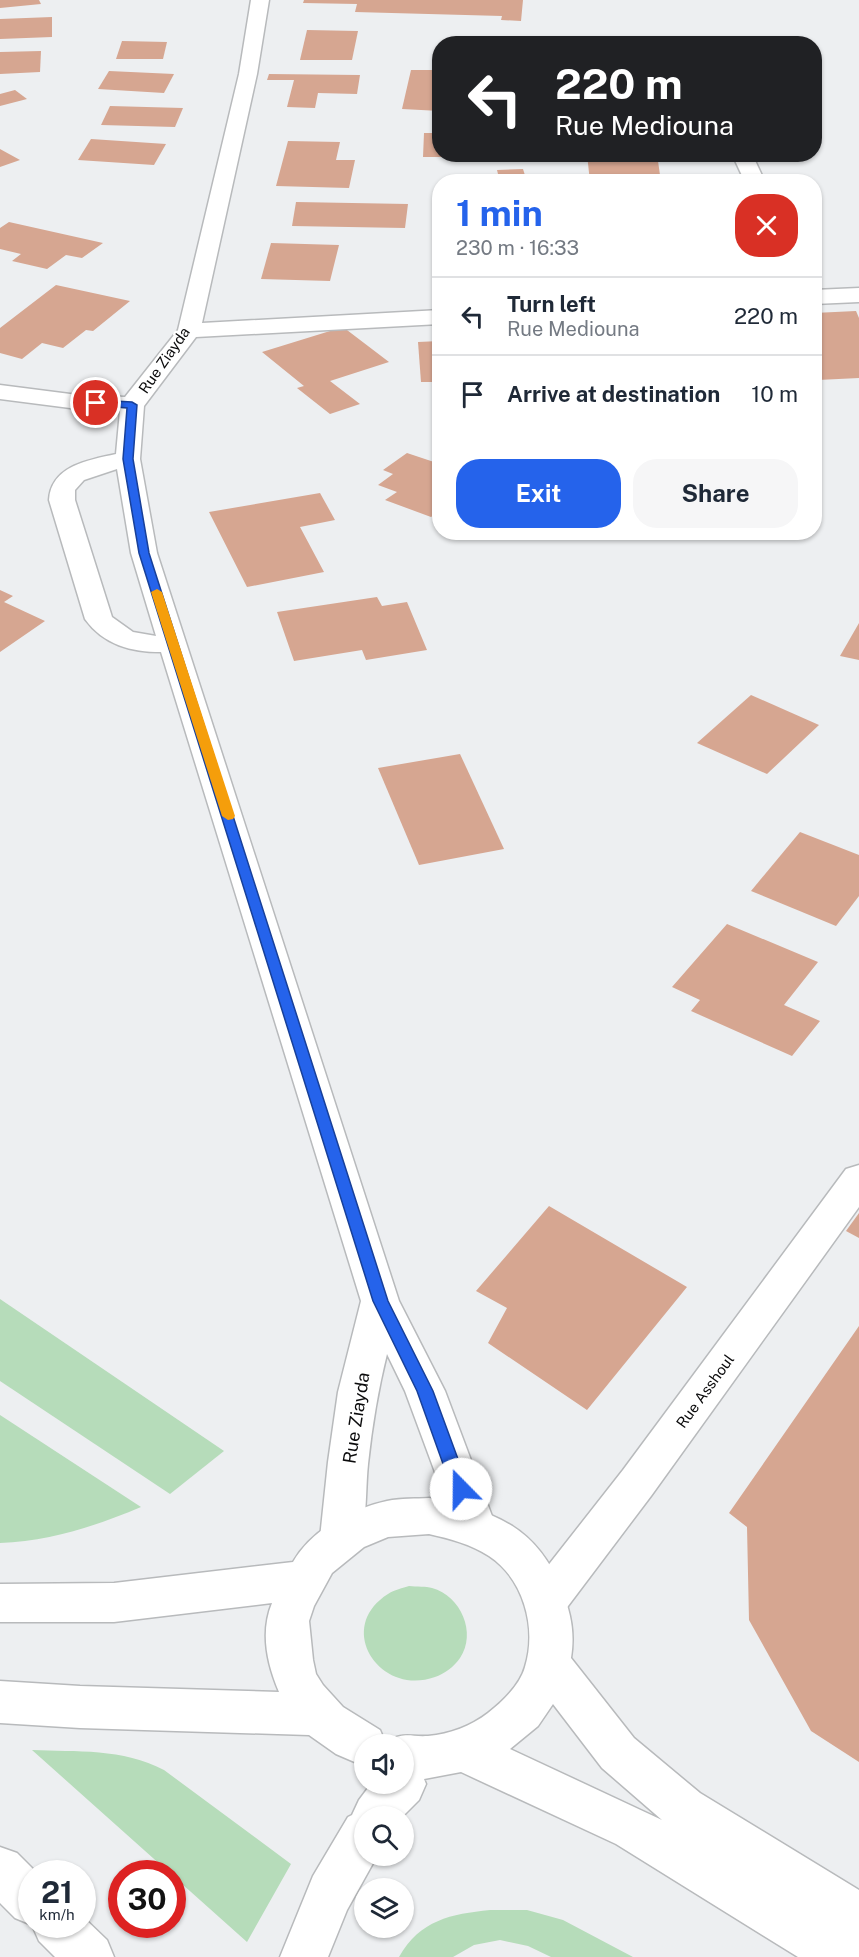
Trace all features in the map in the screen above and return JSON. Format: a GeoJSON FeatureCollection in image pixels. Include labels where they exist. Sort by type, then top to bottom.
{"type":"FeatureCollection","features":[{"type":"Feature","properties":{"kind":"street","name":"Rue Ziayda"},"geometry":{"type":"LineString","coordinates":[[260,0],[248,74],[189,331],[132,405],[128,459],[144,553],[380,1301],[425,1391],[474,1524]]}},
{"type":"Feature","properties":{"kind":"street"},"geometry":{"type":"LineString","coordinates":[[822,297],[859,295]]}},
{"type":"Feature","properties":{"kind":"street"},"geometry":{"type":"LineString","coordinates":[[189,331],[432,317]]}},
{"type":"Feature","properties":{"kind":"street"},"geometry":{"type":"LineString","coordinates":[[0,392],[78,402],[132,405]]}},
{"type":"Feature","properties":{"kind":"street"},"geometry":{"type":"LineString","coordinates":[[128,459],[72,476],[63,487],[62,500],[99,619],[116,636],[138,644],[174,644]]}},
{"type":"Feature","properties":{"kind":"street","name":"Rue Asshoul"},"geometry":{"type":"LineString","coordinates":[[547,1600],[637,1483],[859,1179]]}},
{"type":"Feature","properties":{"kind":"street","name":"Rue Ziayda"},"geometry":{"type":"LineString","coordinates":[[341,1538],[348,1462],[358,1392],[380,1301]]}},
{"type":"Feature","properties":{"kind":"street"},"geometry":{"type":"LineString","coordinates":[[354,1741],[317,1714],[292,1672],[287,1624],[302,1580],[319,1557],[341,1538],[382,1519],[429,1514],[474,1524],[506,1543],[531,1568],[547,1600],[553,1632],[549,1664],[537,1692],[519,1717],[493,1737],[420,1766],[382,1806]]}},
{"type":"Feature","properties":{"kind":"street"},"geometry":{"type":"LineString","coordinates":[[0,1603],[27,1605],[121,1603],[302,1580]]}},
{"type":"Feature","properties":{"kind":"street"},"geometry":{"type":"LineString","coordinates":[[549,1664],[618,1753],[684,1809],[859,1917]]}},
{"type":"Feature","properties":{"kind":"street"},"geometry":{"type":"LineString","coordinates":[[0,1702],[80,1707],[317,1714]]}},
{"type":"Feature","properties":{"kind":"street"},"geometry":{"type":"LineString","coordinates":[[420,1766],[632,1828],[843,1957]]}},
{"type":"Feature","properties":{"kind":"street"},"geometry":{"type":"LineString","coordinates":[[304,1957],[316,1921],[354,1849]]}},
{"type":"Feature","properties":{"kind":"street"},"geometry":{"type":"LineString","coordinates":[[0,1870],[18,1887]]}},
{"type":"Feature","properties":{"kind":"street"},"geometry":{"type":"LineString","coordinates":[[70,1938],[90,1957]]}},
{"type":"Feature","properties":{"kind":"green space"},"geometry":{"type":"Polygon","coordinates":[[[0,1299],[224,1451],[170,1494],[0,1381],[0,1299]]]}},
{"type":"Feature","properties":{"kind":"green space"},"geometry":{"type":"Polygon","coordinates":[[[0,1415],[141,1507],[55,1536],[0,1543],[0,1415]]]}},
{"type":"Feature","properties":{"kind":"green space"},"geometry":{"type":"Polygon","coordinates":[[[409,1586],[430,1587],[451,1599],[463,1617],[467,1638],[460,1658],[449,1670],[435,1677],[415,1681],[397,1677],[382,1668],[371,1656],[365,1640],[365,1624],[372,1608],[388,1594],[409,1586]]]}},
{"type":"Feature","properties":{"kind":"green space"},"geometry":{"type":"Polygon","coordinates":[[[32,1750],[82,1751],[116,1755],[148,1763],[164,1770],[291,1864],[247,1942],[186,1888],[186,1860],[155,1860],[32,1750]]]}},
{"type":"Feature","properties":{"kind":"green space"},"geometry":{"type":"Polygon","coordinates":[[[490,1910],[527,1910],[563,1920],[633,1957],[551,1957],[528,1946],[500,1940],[474,1945],[453,1957],[399,1957],[407,1945],[427,1927],[462,1914],[490,1910]]]}},
{"type":"Feature","properties":{"kind":"building"},"geometry":{"type":"Polygon","coordinates":[[[0,0],[39,0],[41,4],[0,8],[0,0]]]}},
{"type":"Feature","properties":{"kind":"building"},"geometry":{"type":"Polygon","coordinates":[[[304,0],[523,0],[521,21],[501,20],[502,16],[355,12],[357,4],[303,3],[304,0]]]}},
{"type":"Feature","properties":{"kind":"building"},"geometry":{"type":"Polygon","coordinates":[[[52,17],[52,37],[0,39],[0,19],[52,17]]]}},
{"type":"Feature","properties":{"kind":"building"},"geometry":{"type":"Polygon","coordinates":[[[307,30],[358,31],[352,60],[300,60],[307,30]]]}},
{"type":"Feature","properties":{"kind":"building"},"geometry":{"type":"Polygon","coordinates":[[[122,41],[167,42],[163,59],[116,59],[122,41]]]}},
{"type":"Feature","properties":{"kind":"building"},"geometry":{"type":"Polygon","coordinates":[[[41,51],[40,72],[0,74],[0,52],[41,51]]]}},
{"type":"Feature","properties":{"kind":"building"},"geometry":{"type":"Polygon","coordinates":[[[411,70],[432,70],[432,111],[402,109],[411,70]]]}},
{"type":"Feature","properties":{"kind":"building"},"geometry":{"type":"Polygon","coordinates":[[[109,71],[174,74],[164,93],[98,89],[109,71]]]}},
{"type":"Feature","properties":{"kind":"building"},"geometry":{"type":"Polygon","coordinates":[[[269,74],[360,75],[357,94],[318,93],[315,108],[287,107],[294,80],[267,80],[269,74]]]}},
{"type":"Feature","properties":{"kind":"building"},"geometry":{"type":"Polygon","coordinates":[[[15,90],[27,99],[0,106],[0,94],[15,90]]]}},
{"type":"Feature","properties":{"kind":"building"},"geometry":{"type":"Polygon","coordinates":[[[110,106],[183,108],[175,127],[101,125],[110,106]]]}},
{"type":"Feature","properties":{"kind":"building"},"geometry":{"type":"Polygon","coordinates":[[[424,133],[432,133],[432,157],[423,157],[424,133]]]}},
{"type":"Feature","properties":{"kind":"building"},"geometry":{"type":"Polygon","coordinates":[[[91,139],[166,144],[154,165],[78,160],[91,139]]]}},
{"type":"Feature","properties":{"kind":"building"},"geometry":{"type":"Polygon","coordinates":[[[288,141],[340,142],[336,160],[355,160],[349,188],[276,186],[288,141]]]}},
{"type":"Feature","properties":{"kind":"building"},"geometry":{"type":"Polygon","coordinates":[[[0,149],[20,160],[0,167],[0,149]]]}},
{"type":"Feature","properties":{"kind":"building"},"geometry":{"type":"Polygon","coordinates":[[[588,162],[658,162],[660,174],[589,174],[588,162]]]}},
{"type":"Feature","properties":{"kind":"building"},"geometry":{"type":"Polygon","coordinates":[[[523,169],[525,174],[498,174],[497,170],[523,169]]]}},
{"type":"Feature","properties":{"kind":"building"},"geometry":{"type":"Polygon","coordinates":[[[296,202],[408,204],[405,228],[292,226],[296,202]]]}},
{"type":"Feature","properties":{"kind":"building"},"geometry":{"type":"Polygon","coordinates":[[[9,222],[103,243],[82,258],[66,255],[47,269],[12,261],[21,254],[0,249],[0,228],[9,222]]]}},
{"type":"Feature","properties":{"kind":"building"},"geometry":{"type":"Polygon","coordinates":[[[271,243],[339,245],[330,281],[261,279],[271,243]]]}},
{"type":"Feature","properties":{"kind":"building"},"geometry":{"type":"Polygon","coordinates":[[[56,285],[130,301],[93,331],[86,330],[63,348],[42,343],[22,359],[0,353],[0,328],[56,285]]]}},
{"type":"Feature","properties":{"kind":"building"},"geometry":{"type":"Polygon","coordinates":[[[856,311],[859,318],[859,378],[822,380],[822,313],[856,311]]]}},
{"type":"Feature","properties":{"kind":"building"},"geometry":{"type":"Polygon","coordinates":[[[343,327],[389,362],[330,381],[360,404],[330,414],[297,388],[304,386],[262,352],[343,327]]]}},
{"type":"Feature","properties":{"kind":"building"},"geometry":{"type":"Polygon","coordinates":[[[432,341],[432,382],[421,382],[418,342],[432,341]]]}},
{"type":"Feature","properties":{"kind":"building"},"geometry":{"type":"Polygon","coordinates":[[[407,453],[432,461],[432,516],[385,500],[397,492],[378,485],[393,474],[383,470],[407,453]]]}},
{"type":"Feature","properties":{"kind":"building"},"geometry":{"type":"Polygon","coordinates":[[[320,493],[335,520],[300,527],[324,572],[247,587],[209,512],[320,493]]]}},
{"type":"Feature","properties":{"kind":"building"},"geometry":{"type":"Polygon","coordinates":[[[0,590],[13,596],[4,602],[45,621],[0,652],[0,590]]]}},
{"type":"Feature","properties":{"kind":"building"},"geometry":{"type":"Polygon","coordinates":[[[377,597],[382,606],[407,602],[427,650],[366,660],[362,650],[294,661],[277,612],[377,597]]]}},
{"type":"Feature","properties":{"kind":"building"},"geometry":{"type":"Polygon","coordinates":[[[859,623],[859,660],[840,656],[859,623]]]}},
{"type":"Feature","properties":{"kind":"building"},"geometry":{"type":"Polygon","coordinates":[[[751,695],[819,725],[767,774],[697,743],[751,695]]]}},
{"type":"Feature","properties":{"kind":"building"},"geometry":{"type":"Polygon","coordinates":[[[460,754],[504,849],[419,865],[378,768],[460,754]]]}},
{"type":"Feature","properties":{"kind":"building"},"geometry":{"type":"Polygon","coordinates":[[[800,832],[859,855],[859,896],[836,926],[751,891],[800,832]]]}},
{"type":"Feature","properties":{"kind":"building"},"geometry":{"type":"Polygon","coordinates":[[[727,924],[818,962],[784,1005],[820,1021],[792,1056],[691,1011],[700,1000],[672,987],[727,924]]]}},
{"type":"Feature","properties":{"kind":"building"},"geometry":{"type":"Polygon","coordinates":[[[549,1206],[687,1287],[587,1410],[488,1343],[507,1308],[476,1291],[549,1206]]]}},
{"type":"Feature","properties":{"kind":"building"},"geometry":{"type":"Polygon","coordinates":[[[859,1213],[859,1238],[846,1231],[859,1213]]]}},
{"type":"Feature","properties":{"kind":"building"},"geometry":{"type":"Polygon","coordinates":[[[859,1326],[859,1762],[811,1731],[749,1620],[747,1527],[729,1513],[859,1326]]]}},
{"type":"Feature","properties":{"kind":"slow traffic"},"geometry":{"type":"LineString","coordinates":[[157,592],[228,816]]}},
{"type":"Feature","properties":{"kind":"route"},"geometry":{"type":"LineString","coordinates":[[96,403],[132,405],[128,459],[144,553],[380,1301],[425,1391],[461,1489]]}}]}
